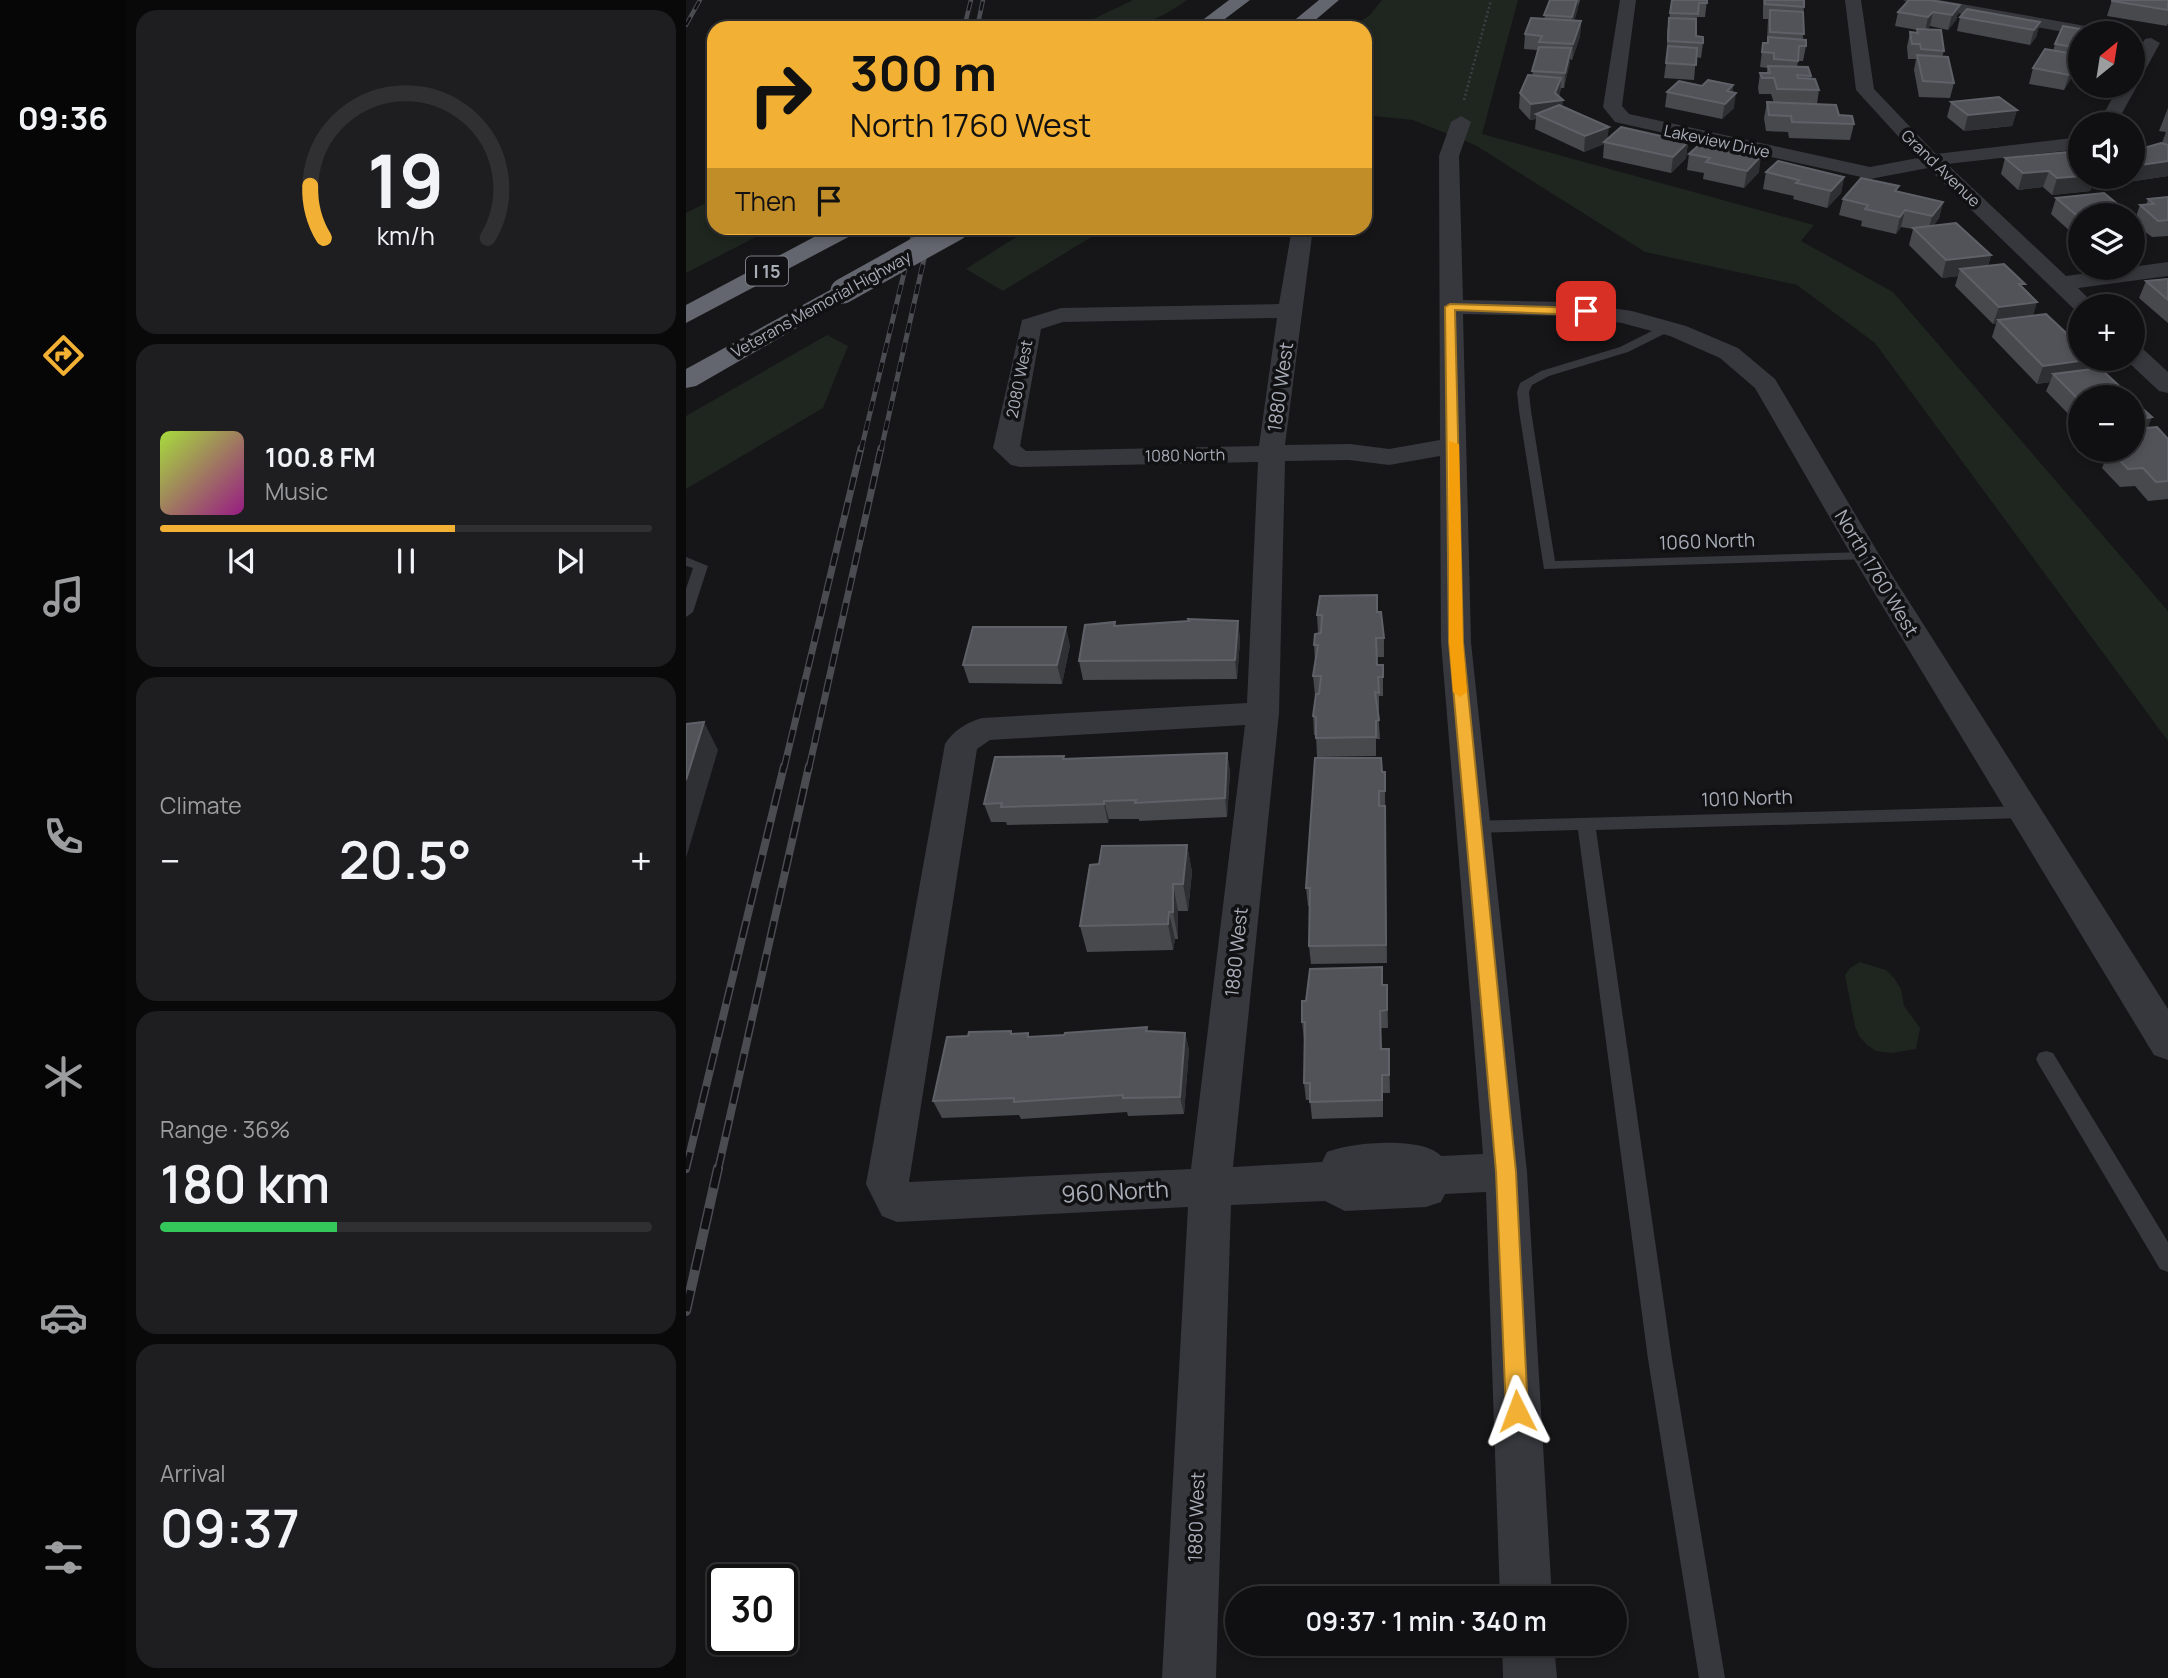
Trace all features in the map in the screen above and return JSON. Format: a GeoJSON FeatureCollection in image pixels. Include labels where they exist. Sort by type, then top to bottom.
{"type":"FeatureCollection","features":[{"type":"Feature","properties":{"kind":"highway"},"geometry":{"type":"LineString","coordinates":[[1211,21],[1241,0]]}},
{"type":"Feature","properties":{"kind":"highway"},"geometry":{"type":"LineString","coordinates":[[1303,21],[1329,0]]}},
{"type":"Feature","properties":{"kind":"highway","name":"I 15"},"geometry":{"type":"LineString","coordinates":[[686,316],[835,235]]}},
{"type":"Feature","properties":{"kind":"highway","name":"Veterans Memorial Highway"},"geometry":{"type":"LineString","coordinates":[[686,380],[943,235]]}},
{"type":"Feature","properties":{"kind":"street","name":"Lakeview Drive"},"geometry":{"type":"LineString","coordinates":[[1628,0],[1612,107],[1622,118],[1861,172],[1894,173],[1932,160]]}},
{"type":"Feature","properties":{"kind":"street","name":"Grand Avenue"},"geometry":{"type":"LineString","coordinates":[[1853,0],[1865,90],[1879,108],[2071,294]]}},
{"type":"Feature","properties":{"kind":"street"},"geometry":{"type":"LineString","coordinates":[[1911,0],[2068,28]]}},
{"type":"Feature","properties":{"kind":"street"},"geometry":{"type":"LineString","coordinates":[[2053,25],[2064,8]]}},
{"type":"Feature","properties":{"kind":"street"},"geometry":{"type":"LineString","coordinates":[[1461,122],[1449,156],[1450,307],[1437,448],[1471,827],[1506,1172],[1525,1586]]}},
{"type":"Feature","properties":{"kind":"street"},"geometry":{"type":"LineString","coordinates":[[1932,160],[2068,144]]}},
{"type":"Feature","properties":{"kind":"street","name":"1880 West"},"geometry":{"type":"LineString","coordinates":[[1189,1678],[1210,1187],[1263,713],[1273,425],[1301,235]]}},
{"type":"Feature","properties":{"kind":"street"},"geometry":{"type":"LineString","coordinates":[[2061,284],[2109,275],[2168,269]]}},
{"type":"Feature","properties":{"kind":"street","name":"North 1760 West"},"geometry":{"type":"LineString","coordinates":[[1450,307],[1567,309],[1624,316],[1666,328],[1729,353],[1766,384],[1788,427],[1866,556],[2168,1043]]}},
{"type":"Feature","properties":{"kind":"street","name":"2080 West"},"geometry":{"type":"LineString","coordinates":[[1020,459],[1006,448],[1030,325],[1061,315],[1291,312]]}},
{"type":"Feature","properties":{"kind":"street"},"geometry":{"type":"LineString","coordinates":[[2145,363],[2165,380]]}},
{"type":"Feature","properties":{"kind":"street","name":"1080 North"},"geometry":{"type":"LineString","coordinates":[[1020,459],[1350,452],[1362,457],[1410,456],[1437,448]]}},
{"type":"Feature","properties":{"kind":"street","name":"960 North"},"geometry":{"type":"LineString","coordinates":[[1263,713],[982,729],[961,744],[887,1184],[897,1202],[1334,1181],[1345,1192],[1426,1188],[1432,1175],[1506,1172]]}},
{"type":"Feature","properties":{"kind":"street"},"geometry":{"type":"LineString","coordinates":[[1529,1656],[1530,1678]]}},
{"type":"Feature","properties":{"kind":"lane","name":"1060 North"},"geometry":{"type":"LineString","coordinates":[[1666,328],[1647,341],[1535,377],[1527,383],[1524,391],[1549,566],[1866,556]]}},
{"type":"Feature","properties":{"kind":"lane"},"geometry":{"type":"LineString","coordinates":[[686,561],[701,566],[686,612]]}},
{"type":"Feature","properties":{"kind":"lane","name":"1010 North"},"geometry":{"type":"LineString","coordinates":[[1471,827],[2024,811]]}},
{"type":"Feature","properties":{"kind":"lane"},"geometry":{"type":"LineString","coordinates":[[1586,824],[1660,1359],[1712,1678]]}},
{"type":"Feature","properties":{"kind":"lane"},"geometry":{"type":"LineString","coordinates":[[2046,1059],[2168,1262]]}},
{"type":"Feature","properties":{"kind":"path"},"geometry":{"type":"LineString","coordinates":[[1461,122],[1466,90],[1491,0]]}},
{"type":"Feature","properties":{"kind":"shaded area"},"geometry":{"type":"Polygon","coordinates":[[[1133,0],[1187,0],[1149,21],[1090,21],[1133,0]]]}},
{"type":"Feature","properties":{"kind":"shaded area"},"geometry":{"type":"Polygon","coordinates":[[[1382,0],[1518,0],[1482,134],[1814,225],[1801,241],[1893,292],[2168,611],[2168,741],[1875,343],[1797,285],[1645,252],[1475,145],[1413,120],[1372,116],[1372,21],[1361,21],[1369,16],[1382,0]]]}},
{"type":"Feature","properties":{"kind":"shaded area"},"geometry":{"type":"Polygon","coordinates":[[[707,202],[707,235],[759,235],[686,273],[686,213],[707,202]]]}},
{"type":"Feature","properties":{"kind":"shaded area"},"geometry":{"type":"Polygon","coordinates":[[[1019,235],[1095,235],[1003,291],[966,269],[1019,235]]]}},
{"type":"Feature","properties":{"kind":"shaded area"},"geometry":{"type":"Polygon","coordinates":[[[827,335],[848,346],[823,408],[686,489],[686,416],[827,335]]]}},
{"type":"Feature","properties":{"kind":"shaded area"},"geometry":{"type":"Polygon","coordinates":[[[1860,962],[1886,970],[1894,978],[1901,989],[1904,1006],[1920,1028],[1916,1049],[1892,1053],[1876,1051],[1859,1036],[1845,975],[1860,962]]]}},
{"type":"Feature","properties":{"kind":"building"},"geometry":{"type":"Polygon","coordinates":[[[1550,0],[1577,0],[1572,17],[1544,15],[1550,0]]]}},
{"type":"Feature","properties":{"kind":"building"},"geometry":{"type":"Polygon","coordinates":[[[1672,0],[1707,0],[1707,3],[1699,3],[1698,14],[1670,13],[1672,0]]]}},
{"type":"Feature","properties":{"kind":"building"},"geometry":{"type":"Polygon","coordinates":[[[1765,0],[1804,0],[1804,7],[1765,4],[1765,0]]]}},
{"type":"Feature","properties":{"kind":"building"},"geometry":{"type":"Polygon","coordinates":[[[1909,0],[1960,5],[1952,15],[1933,12],[1928,17],[1898,12],[1909,0]]]}},
{"type":"Feature","properties":{"kind":"building"},"geometry":{"type":"Polygon","coordinates":[[[2168,0],[2168,10],[2112,1],[2168,0]]]}},
{"type":"Feature","properties":{"kind":"building"},"geometry":{"type":"Polygon","coordinates":[[[1967,9],[2040,22],[2034,30],[1960,17],[1967,9]]]}},
{"type":"Feature","properties":{"kind":"building"},"geometry":{"type":"Polygon","coordinates":[[[1770,10],[1803,12],[1804,34],[1770,32],[1770,10]]]}},
{"type":"Feature","properties":{"kind":"building"},"geometry":{"type":"Polygon","coordinates":[[[1531,18],[1581,21],[1573,44],[1539,42],[1542,36],[1525,34],[1531,18]]]}},
{"type":"Feature","properties":{"kind":"building"},"geometry":{"type":"Polygon","coordinates":[[[1669,18],[1696,19],[1696,36],[1703,37],[1703,43],[1668,41],[1669,18]]]}},
{"type":"Feature","properties":{"kind":"building"},"geometry":{"type":"Polygon","coordinates":[[[2063,26],[2068,27],[2068,46],[2055,44],[2063,26]]]}},
{"type":"Feature","properties":{"kind":"building"},"geometry":{"type":"Polygon","coordinates":[[[1917,29],[1941,30],[1944,51],[1921,49],[1920,44],[1912,44],[1910,32],[1918,33],[1917,29]]]}},
{"type":"Feature","properties":{"kind":"building"},"geometry":{"type":"Polygon","coordinates":[[[1768,37],[1806,40],[1806,46],[1799,46],[1798,61],[1774,59],[1774,53],[1762,52],[1763,43],[1768,43],[1768,37]]]}},
{"type":"Feature","properties":{"kind":"building"},"geometry":{"type":"Polygon","coordinates":[[[1668,46],[1697,48],[1696,65],[1666,63],[1668,46]]]}},
{"type":"Feature","properties":{"kind":"building"},"geometry":{"type":"Polygon","coordinates":[[[1539,47],[1571,48],[1565,73],[1532,71],[1539,47]]]}},
{"type":"Feature","properties":{"kind":"building"},"geometry":{"type":"Polygon","coordinates":[[[2045,49],[2068,53],[2068,75],[2033,68],[2045,49]]]}},
{"type":"Feature","properties":{"kind":"building"},"geometry":{"type":"Polygon","coordinates":[[[1917,55],[1948,57],[1954,83],[1923,81],[1917,55]]]}},
{"type":"Feature","properties":{"kind":"building"},"geometry":{"type":"Polygon","coordinates":[[[1768,66],[1808,67],[1811,76],[1797,75],[1798,78],[1815,79],[1819,90],[1777,89],[1774,78],[1762,78],[1760,73],[1770,73],[1768,66]]]}},
{"type":"Feature","properties":{"kind":"building"},"geometry":{"type":"Polygon","coordinates":[[[1528,75],[1561,78],[1555,93],[1563,100],[1531,104],[1520,93],[1528,75]]]}},
{"type":"Feature","properties":{"kind":"building"},"geometry":{"type":"Polygon","coordinates":[[[1708,80],[1733,85],[1727,91],[1736,93],[1725,104],[1667,92],[1679,81],[1702,86],[1708,80]]]}},
{"type":"Feature","properties":{"kind":"building"},"geometry":{"type":"Polygon","coordinates":[[[1999,97],[2017,110],[1968,115],[1951,102],[1999,97]]]}},
{"type":"Feature","properties":{"kind":"building"},"geometry":{"type":"Polygon","coordinates":[[[1767,102],[1836,105],[1839,115],[1852,116],[1854,124],[1792,122],[1791,116],[1769,115],[1767,102]]]}},
{"type":"Feature","properties":{"kind":"building"},"geometry":{"type":"Polygon","coordinates":[[[1559,105],[1609,127],[1585,136],[1536,114],[1559,105]]]}},
{"type":"Feature","properties":{"kind":"building"},"geometry":{"type":"Polygon","coordinates":[[[1621,127],[1688,142],[1673,157],[1604,142],[1621,127]]]}},
{"type":"Feature","properties":{"kind":"building"},"geometry":{"type":"Polygon","coordinates":[[[1701,143],[1761,156],[1747,171],[1706,162],[1710,158],[1689,154],[1701,143]]]}},
{"type":"Feature","properties":{"kind":"building"},"geometry":{"type":"Polygon","coordinates":[[[2161,143],[2168,145],[2168,161],[2145,164],[2145,148],[2161,143]]]}},
{"type":"Feature","properties":{"kind":"building"},"geometry":{"type":"Polygon","coordinates":[[[2068,152],[2068,177],[2057,178],[2049,171],[2023,173],[2005,158],[2068,152]]]}},
{"type":"Feature","properties":{"kind":"building"},"geometry":{"type":"Polygon","coordinates":[[[1778,161],[1844,177],[1831,191],[1796,183],[1799,180],[1766,172],[1778,161]]]}},
{"type":"Feature","properties":{"kind":"building"},"geometry":{"type":"Polygon","coordinates":[[[1861,178],[1899,186],[1895,191],[1943,202],[1932,216],[1905,210],[1900,217],[1865,209],[1868,205],[1843,199],[1861,178]]]}},
{"type":"Feature","properties":{"kind":"building"},"geometry":{"type":"Polygon","coordinates":[[[2104,193],[2116,203],[2068,203],[2068,208],[2056,198],[2104,193]]]}},
{"type":"Feature","properties":{"kind":"building"},"geometry":{"type":"Polygon","coordinates":[[[2168,197],[2168,220],[2158,221],[2145,209],[2145,205],[2154,204],[2148,199],[2168,197]]]}},
{"type":"Feature","properties":{"kind":"building"},"geometry":{"type":"Polygon","coordinates":[[[1956,223],[1991,255],[1946,260],[1913,228],[1956,223]]]}},
{"type":"Feature","properties":{"kind":"building"},"geometry":{"type":"Polygon","coordinates":[[[2004,264],[2025,284],[2019,284],[2037,302],[1999,307],[1960,269],[2004,264]]]}},
{"type":"Feature","properties":{"kind":"building"},"geometry":{"type":"Polygon","coordinates":[[[2168,279],[2168,300],[2146,281],[2168,279]]]}},
{"type":"Feature","properties":{"kind":"building"},"geometry":{"type":"Polygon","coordinates":[[[2046,314],[2068,335],[2068,363],[2043,366],[1998,320],[2046,314]]]}},
{"type":"Feature","properties":{"kind":"building"},"geometry":{"type":"Polygon","coordinates":[[[2103,371],[2118,385],[2068,385],[2068,389],[2053,374],[2103,371]]]}},
{"type":"Feature","properties":{"kind":"building"},"geometry":{"type":"Polygon","coordinates":[[[2157,427],[2168,439],[2168,481],[2156,482],[2143,468],[2128,469],[2121,462],[2145,462],[2145,428],[2157,427]]]}},
{"type":"Feature","properties":{"kind":"building"},"geometry":{"type":"Polygon","coordinates":[[[1377,595],[1377,612],[1381,612],[1384,638],[1376,638],[1377,665],[1383,665],[1383,677],[1378,677],[1379,693],[1375,692],[1379,720],[1376,721],[1376,737],[1316,738],[1316,717],[1313,716],[1321,676],[1313,676],[1318,645],[1314,645],[1315,634],[1321,633],[1322,615],[1317,615],[1320,596],[1377,595]]]}},
{"type":"Feature","properties":{"kind":"building"},"geometry":{"type":"Polygon","coordinates":[[[1188,619],[1238,621],[1235,660],[1079,661],[1085,625],[1115,622],[1114,626],[1189,621],[1188,619]]]}},
{"type":"Feature","properties":{"kind":"building"},"geometry":{"type":"Polygon","coordinates":[[[973,627],[1066,627],[1057,665],[963,665],[973,627]]]}},
{"type":"Feature","properties":{"kind":"building"},"geometry":{"type":"Polygon","coordinates":[[[704,722],[686,780],[686,724],[704,722]]]}},
{"type":"Feature","properties":{"kind":"building"},"geometry":{"type":"Polygon","coordinates":[[[1227,753],[1225,798],[1001,807],[1002,803],[984,804],[995,757],[1064,756],[1063,759],[1227,753]]]}},
{"type":"Feature","properties":{"kind":"building"},"geometry":{"type":"Polygon","coordinates":[[[1315,758],[1381,758],[1382,772],[1385,772],[1385,791],[1379,791],[1379,806],[1385,806],[1386,945],[1309,946],[1310,888],[1306,888],[1315,758]]]}},
{"type":"Feature","properties":{"kind":"building"},"geometry":{"type":"Polygon","coordinates":[[[1187,845],[1183,884],[1173,884],[1173,912],[1169,912],[1168,924],[1080,926],[1090,865],[1099,864],[1102,846],[1187,845]]]}},
{"type":"Feature","properties":{"kind":"building"},"geometry":{"type":"Polygon","coordinates":[[[1382,967],[1382,985],[1387,985],[1387,1010],[1380,1011],[1381,1049],[1389,1049],[1389,1075],[1382,1075],[1382,1100],[1310,1102],[1310,1083],[1304,1083],[1305,1022],[1302,1022],[1302,1001],[1306,1001],[1310,969],[1382,967]]]}},
{"type":"Feature","properties":{"kind":"building"},"geometry":{"type":"Polygon","coordinates":[[[1147,1027],[1146,1031],[1185,1033],[1180,1097],[1123,1098],[1123,1095],[1014,1102],[1014,1098],[933,1101],[947,1037],[968,1036],[969,1032],[1011,1031],[1011,1034],[1028,1033],[1028,1037],[1147,1027]]]}},
{"type":"Feature","properties":{"kind":"railway"},"geometry":{"type":"LineString","coordinates":[[686,25],[700,0]]}},
{"type":"Feature","properties":{"kind":"railway"},"geometry":{"type":"LineString","coordinates":[[966,21],[971,0]]}},
{"type":"Feature","properties":{"kind":"railway"},"geometry":{"type":"LineString","coordinates":[[978,21],[983,0]]}},
{"type":"Feature","properties":{"kind":"railway"},"geometry":{"type":"LineString","coordinates":[[861,450],[913,235]]}},
{"type":"Feature","properties":{"kind":"railway"},"geometry":{"type":"LineString","coordinates":[[881,450],[929,235]]}},
{"type":"Feature","properties":{"kind":"railway"},"geometry":{"type":"LineString","coordinates":[[784,768],[861,448]]}},
{"type":"Feature","properties":{"kind":"railway"},"geometry":{"type":"LineString","coordinates":[[809,768],[881,448]]}},
{"type":"Feature","properties":{"kind":"railway"},"geometry":{"type":"LineString","coordinates":[[686,1169],[784,766]]}},
{"type":"Feature","properties":{"kind":"railway"},"geometry":{"type":"LineString","coordinates":[[718,1170],[809,766]]}},
{"type":"Feature","properties":{"kind":"railway"},"geometry":{"type":"LineString","coordinates":[[686,1311],[718,1168]]}},
{"type":"Feature","properties":{"kind":"slow traffic"},"geometry":{"type":"LineString","coordinates":[[1453,444],[1456,642],[1460,692]]}},
{"type":"Feature","properties":{"kind":"route"},"geometry":{"type":"LineString","coordinates":[[1517,1411],[1506,1172],[1470,819],[1456,642],[1450,307],[1586,311]]}}]}
